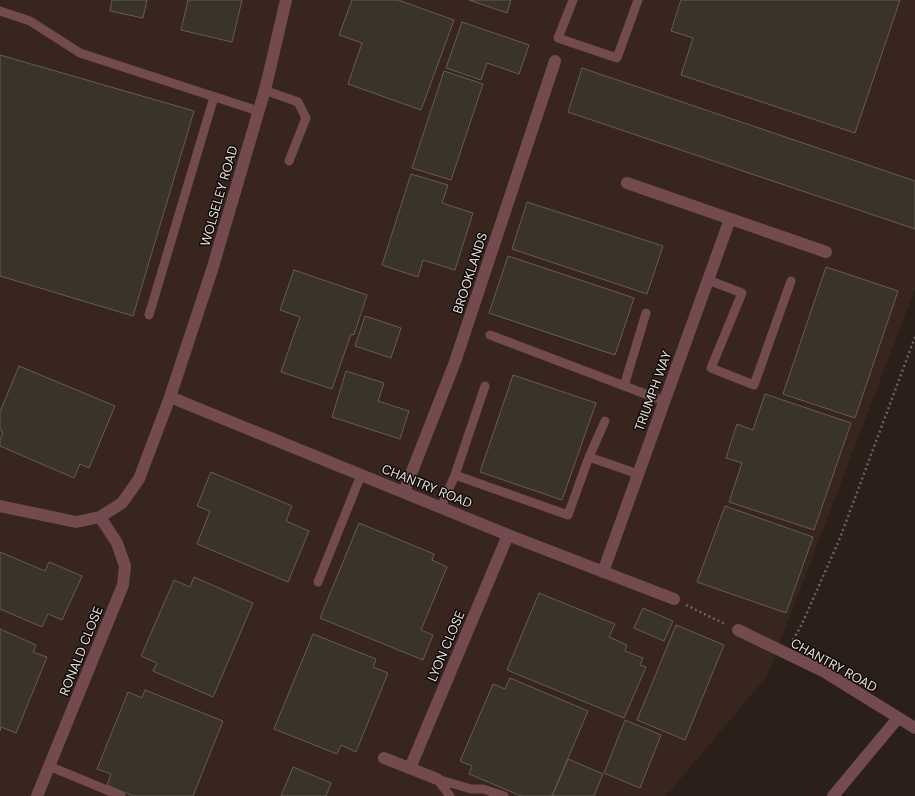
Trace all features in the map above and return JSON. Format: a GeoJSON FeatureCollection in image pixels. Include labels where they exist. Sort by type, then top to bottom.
{"type":"FeatureCollection","features":[{"type":"Feature","properties":{"kind":"street","name":"WOLSELEY ROAD"},"geometry":{"type":"LineString","coordinates":[[100,517],[122,502],[139,479],[170,397],[212,270],[264,90],[286,0]]}},
{"type":"Feature","properties":{"kind":"street","name":"BROOKLANDS"},"geometry":{"type":"LineString","coordinates":[[404,492],[455,362],[555,61]]}},
{"type":"Feature","properties":{"kind":"street"},"geometry":{"type":"LineString","coordinates":[[627,183],[826,252]]}},
{"type":"Feature","properties":{"kind":"street","name":"TRIUMPH WAY"},"geometry":{"type":"LineString","coordinates":[[603,572],[730,219]]}},
{"type":"Feature","properties":{"kind":"street","name":"CHANTRY ROAD"},"geometry":{"type":"LineString","coordinates":[[170,397],[508,535],[674,599]]}},
{"type":"Feature","properties":{"kind":"street"},"geometry":{"type":"LineString","coordinates":[[0,506],[76,522],[100,517]]}},
{"type":"Feature","properties":{"kind":"street","name":"RONALD CLOSE"},"geometry":{"type":"LineString","coordinates":[[37,796],[123,584],[125,566],[117,543],[100,517]]}},
{"type":"Feature","properties":{"kind":"street","name":"LYON CLOSE"},"geometry":{"type":"LineString","coordinates":[[410,768],[508,535]]}},
{"type":"Feature","properties":{"kind":"street","name":"CHANTRY ROAD"},"geometry":{"type":"LineString","coordinates":[[738,630],[823,671],[915,728]]}},
{"type":"Feature","properties":{"kind":"street"},"geometry":{"type":"LineString","coordinates":[[833,796],[898,718]]}},
{"type":"Feature","properties":{"kind":"street"},"geometry":{"type":"LineString","coordinates":[[384,758],[436,779]]}},
{"type":"Feature","properties":{"kind":"lane"},"geometry":{"type":"LineString","coordinates":[[573,0],[558,38],[617,58],[638,0]]}},
{"type":"Feature","properties":{"kind":"lane"},"geometry":{"type":"LineString","coordinates":[[0,11],[30,21],[80,53],[258,111]]}},
{"type":"Feature","properties":{"kind":"lane"},"geometry":{"type":"LineString","coordinates":[[264,90],[298,102],[306,118],[289,161]]}},
{"type":"Feature","properties":{"kind":"lane"},"geometry":{"type":"LineString","coordinates":[[149,315],[214,97]]}},
{"type":"Feature","properties":{"kind":"lane"},"geometry":{"type":"LineString","coordinates":[[708,280],[742,292],[711,368],[754,385],[791,281]]}},
{"type":"Feature","properties":{"kind":"lane"},"geometry":{"type":"LineString","coordinates":[[624,386],[646,313]]}},
{"type":"Feature","properties":{"kind":"lane"},"geometry":{"type":"LineString","coordinates":[[490,335],[664,401]]}},
{"type":"Feature","properties":{"kind":"lane"},"geometry":{"type":"LineString","coordinates":[[441,507],[455,475],[486,386]]}},
{"type":"Feature","properties":{"kind":"lane"},"geometry":{"type":"LineString","coordinates":[[455,475],[568,515],[589,457],[605,421]]}},
{"type":"Feature","properties":{"kind":"lane"},"geometry":{"type":"LineString","coordinates":[[589,457],[638,474]]}},
{"type":"Feature","properties":{"kind":"lane"},"geometry":{"type":"LineString","coordinates":[[318,582],[361,475]]}},
{"type":"Feature","properties":{"kind":"lane"},"geometry":{"type":"LineString","coordinates":[[49,766],[121,796]]}},
{"type":"Feature","properties":{"kind":"lane"},"geometry":{"type":"LineString","coordinates":[[436,779],[450,796]]}},
{"type":"Feature","properties":{"kind":"lane"},"geometry":{"type":"LineString","coordinates":[[436,779],[471,789],[483,789],[504,796]]}},
{"type":"Feature","properties":{"kind":"path"},"geometry":{"type":"LineString","coordinates":[[785,653],[802,624],[840,538],[915,337]]}},
{"type":"Feature","properties":{"kind":"path"},"geometry":{"type":"LineString","coordinates":[[674,599],[738,630]]}},
{"type":"Feature","properties":{"kind":"shaded area"},"geometry":{"type":"Polygon","coordinates":[[[0,0],[915,0],[915,289],[767,676],[666,796],[0,796],[0,0]]]}},
{"type":"Feature","properties":{"kind":"building"},"geometry":{"type":"Polygon","coordinates":[[[112,0],[147,0],[143,18],[110,11],[112,0]]]}},
{"type":"Feature","properties":{"kind":"building"},"geometry":{"type":"Polygon","coordinates":[[[188,0],[242,0],[232,42],[181,30],[188,0]]]}},
{"type":"Feature","properties":{"kind":"building"},"geometry":{"type":"Polygon","coordinates":[[[352,0],[398,0],[454,20],[421,110],[348,84],[362,43],[339,35],[352,0]]]}},
{"type":"Feature","properties":{"kind":"building"},"geometry":{"type":"Polygon","coordinates":[[[469,0],[511,0],[507,13],[469,0]]]}},
{"type":"Feature","properties":{"kind":"building"},"geometry":{"type":"Polygon","coordinates":[[[681,0],[900,0],[855,133],[681,75],[693,38],[671,31],[681,0]]]}},
{"type":"Feature","properties":{"kind":"building"},"geometry":{"type":"Polygon","coordinates":[[[462,22],[529,45],[519,74],[487,63],[481,80],[446,68],[462,22]]]}},
{"type":"Feature","properties":{"kind":"building"},"geometry":{"type":"Polygon","coordinates":[[[0,55],[194,111],[133,316],[0,276],[0,55]]]}},
{"type":"Feature","properties":{"kind":"building"},"geometry":{"type":"Polygon","coordinates":[[[582,68],[915,181],[915,229],[568,112],[582,68]]]}},
{"type":"Feature","properties":{"kind":"building"},"geometry":{"type":"Polygon","coordinates":[[[444,71],[483,84],[451,180],[412,168],[444,71]]]}},
{"type":"Feature","properties":{"kind":"building"},"geometry":{"type":"Polygon","coordinates":[[[411,174],[448,185],[442,203],[473,213],[455,270],[423,260],[418,277],[382,265],[411,174]]]}},
{"type":"Feature","properties":{"kind":"building"},"geometry":{"type":"Polygon","coordinates":[[[527,202],[663,246],[647,294],[512,249],[527,202]]]}},
{"type":"Feature","properties":{"kind":"building"},"geometry":{"type":"Polygon","coordinates":[[[508,256],[634,298],[615,355],[489,313],[508,256]]]}},
{"type":"Feature","properties":{"kind":"building"},"geometry":{"type":"Polygon","coordinates":[[[826,267],[898,291],[855,418],[783,394],[826,267]]]}},
{"type":"Feature","properties":{"kind":"building"},"geometry":{"type":"Polygon","coordinates":[[[294,270],[367,295],[354,335],[351,334],[332,389],[281,372],[300,317],[280,310],[294,270]]]}},
{"type":"Feature","properties":{"kind":"building"},"geometry":{"type":"Polygon","coordinates":[[[365,316],[401,328],[391,358],[355,346],[365,316]]]}},
{"type":"Feature","properties":{"kind":"building"},"geometry":{"type":"Polygon","coordinates":[[[19,366],[115,406],[89,468],[80,464],[74,478],[0,446],[0,440],[3,432],[0,430],[0,412],[19,366]]]}},
{"type":"Feature","properties":{"kind":"building"},"geometry":{"type":"Polygon","coordinates":[[[346,371],[384,383],[378,401],[409,411],[400,439],[332,417],[346,371]]]}},
{"type":"Feature","properties":{"kind":"building"},"geometry":{"type":"Polygon","coordinates":[[[513,375],[596,403],[562,500],[480,472],[513,375]]]}},
{"type":"Feature","properties":{"kind":"building"},"geometry":{"type":"Polygon","coordinates":[[[765,394],[851,423],[814,530],[729,502],[742,463],[726,458],[737,424],[753,430],[765,394]]]}},
{"type":"Feature","properties":{"kind":"building"},"geometry":{"type":"Polygon","coordinates":[[[211,472],[292,506],[286,521],[309,531],[288,582],[197,544],[210,511],[197,506],[211,472]]]}},
{"type":"Feature","properties":{"kind":"building"},"geometry":{"type":"Polygon","coordinates":[[[725,506],[813,537],[786,613],[697,582],[725,506]]]}},
{"type":"Feature","properties":{"kind":"building"},"geometry":{"type":"Polygon","coordinates":[[[359,523],[434,554],[432,560],[447,567],[421,630],[433,635],[423,660],[320,618],[359,523]]]}},
{"type":"Feature","properties":{"kind":"building"},"geometry":{"type":"Polygon","coordinates":[[[0,552],[45,571],[49,562],[82,576],[62,620],[48,614],[42,627],[0,609],[0,552]]]}},
{"type":"Feature","properties":{"kind":"building"},"geometry":{"type":"Polygon","coordinates":[[[194,577],[253,603],[213,697],[153,671],[157,663],[141,656],[174,580],[190,587],[194,577]]]}},
{"type":"Feature","properties":{"kind":"building"},"geometry":{"type":"Polygon","coordinates":[[[539,593],[615,624],[609,637],[627,645],[625,651],[643,658],[640,665],[646,667],[624,718],[507,670],[539,593]]]}},
{"type":"Feature","properties":{"kind":"building"},"geometry":{"type":"Polygon","coordinates":[[[643,608],[673,621],[664,641],[634,628],[643,608]]]}},
{"type":"Feature","properties":{"kind":"building"},"geometry":{"type":"Polygon","coordinates":[[[676,625],[724,645],[685,740],[637,720],[676,625]]]}},
{"type":"Feature","properties":{"kind":"building"},"geometry":{"type":"Polygon","coordinates":[[[0,629],[36,645],[33,652],[47,657],[16,733],[1,727],[0,731],[0,629]]]}},
{"type":"Feature","properties":{"kind":"building"},"geometry":{"type":"Polygon","coordinates":[[[313,634],[376,659],[373,667],[388,673],[356,752],[341,745],[337,754],[274,729],[313,634]]]}},
{"type":"Feature","properties":{"kind":"building"},"geometry":{"type":"Polygon","coordinates":[[[510,678],[588,711],[552,796],[521,796],[469,774],[472,766],[460,761],[493,684],[505,689],[510,678]]]}},
{"type":"Feature","properties":{"kind":"building"},"geometry":{"type":"Polygon","coordinates":[[[145,690],[223,721],[193,796],[133,796],[107,785],[111,774],[97,769],[128,692],[142,698],[145,690]]]}},
{"type":"Feature","properties":{"kind":"building"},"geometry":{"type":"Polygon","coordinates":[[[625,720],[661,735],[640,788],[604,773],[625,720]]]}},
{"type":"Feature","properties":{"kind":"building"},"geometry":{"type":"Polygon","coordinates":[[[568,759],[603,774],[594,796],[552,796],[568,759]]]}},
{"type":"Feature","properties":{"kind":"building"},"geometry":{"type":"Polygon","coordinates":[[[293,767],[331,783],[326,796],[281,796],[293,767]]]}}]}
